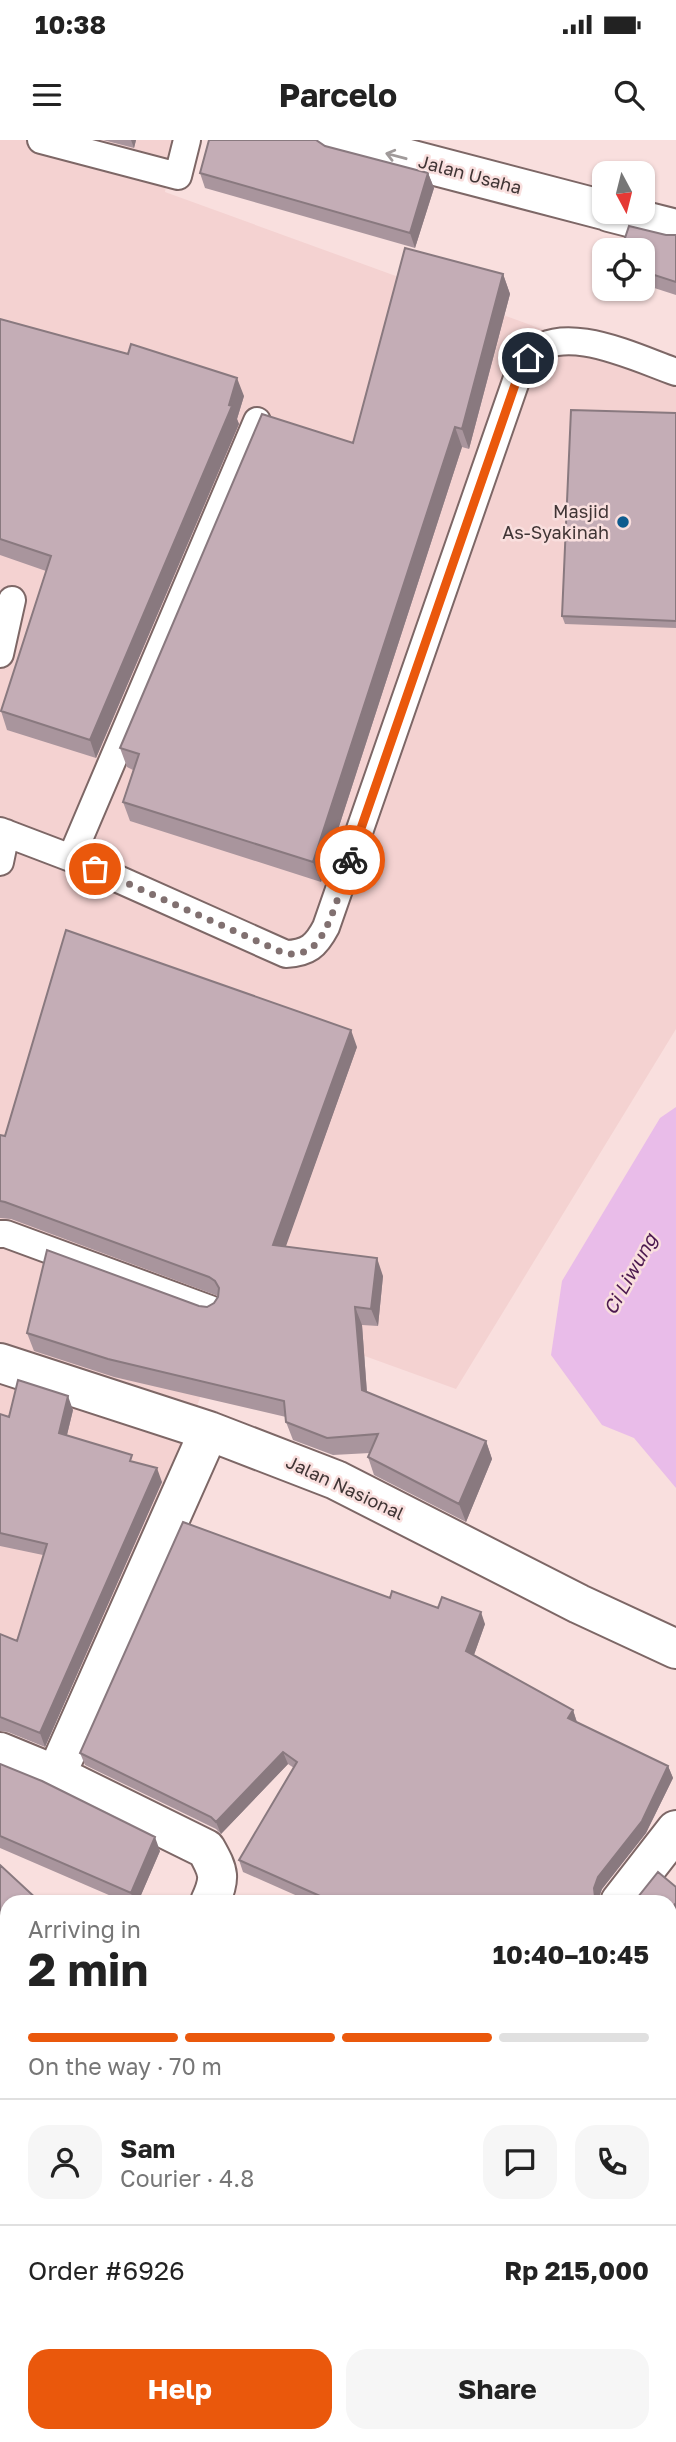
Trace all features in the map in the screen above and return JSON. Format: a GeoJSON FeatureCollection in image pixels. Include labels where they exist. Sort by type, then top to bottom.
{"type":"FeatureCollection","features":[{"type":"Feature","properties":{"kind":"street","name":"Jalan Usaha"},"geometry":{"type":"LineString","coordinates":[[336,140],[592,207]]}},
{"type":"Feature","properties":{"kind":"street"},"geometry":{"type":"LineString","coordinates":[[655,224],[676,229]]}},
{"type":"Feature","properties":{"kind":"street","name":"Jalan Nasional"},"geometry":{"type":"LineString","coordinates":[[0,1363],[209,1431],[336,1480],[579,1604],[676,1649]]}},
{"type":"Feature","properties":{"kind":"street"},"geometry":{"type":"LineString","coordinates":[[56,1775],[209,1431]]}},
{"type":"Feature","properties":{"kind":"street"},"geometry":{"type":"LineString","coordinates":[[0,1752],[56,1775],[206,1849],[215,1866],[219,1882],[213,1895]]}},
{"type":"Feature","properties":{"kind":"street"},"geometry":{"type":"LineString","coordinates":[[625,1895],[676,1830]]}},
{"type":"Feature","properties":{"kind":"lane"},"geometry":{"type":"LineString","coordinates":[[41,140],[178,176],[187,140]]}},
{"type":"Feature","properties":{"kind":"lane"},"geometry":{"type":"LineString","coordinates":[[0,863],[3,832],[71,858],[286,954],[310,950],[326,928],[517,379],[528,358],[544,345],[561,340],[584,341],[676,372]]}},
{"type":"Feature","properties":{"kind":"lane"},"geometry":{"type":"LineString","coordinates":[[71,858],[257,421]]}},
{"type":"Feature","properties":{"kind":"lane"},"geometry":{"type":"LineString","coordinates":[[0,654],[12,600]]}},
{"type":"Feature","properties":{"kind":"lane"},"geometry":{"type":"LineString","coordinates":[[0,1234],[210,1309]]}},
{"type":"Feature","properties":{"kind":"shaded area"},"geometry":{"type":"Polygon","coordinates":[[[0,140],[173,140],[165,192],[676,378],[676,1029],[456,1389],[232,1308],[101,1676],[0,1644],[0,140]]]}},
{"type":"Feature","properties":{"kind":"water","name":"Ci Liwung"},"geometry":{"type":"Polygon","coordinates":[[[676,1107],[676,1488],[634,1438],[602,1425],[551,1355],[562,1281],[660,1118],[676,1107]]]}},
{"type":"Feature","properties":{"kind":"building"},"geometry":{"type":"Polygon","coordinates":[[[209,140],[316,140],[325,146],[428,173],[410,233],[200,173],[209,140]]]}},
{"type":"Feature","properties":{"kind":"building"},"geometry":{"type":"Polygon","coordinates":[[[629,226],[676,235],[676,282],[655,275],[655,238],[625,238],[629,226]]]}},
{"type":"Feature","properties":{"kind":"building"},"geometry":{"type":"Polygon","coordinates":[[[405,248],[503,274],[462,429],[455,427],[313,862],[123,802],[139,754],[120,748],[262,414],[353,443],[405,248]]]}},
{"type":"Feature","properties":{"kind":"building"},"geometry":{"type":"Polygon","coordinates":[[[0,319],[128,354],[131,344],[237,378],[229,405],[232,406],[90,740],[1,711],[51,556],[0,539],[0,319]]]}},
{"type":"Feature","properties":{"kind":"building","name":"Masjid As-Syakinah"},"geometry":{"type":"Polygon","coordinates":[[[571,410],[676,413],[676,621],[562,616],[571,410]]]}},
{"type":"Feature","properties":{"kind":"building"},"geometry":{"type":"Polygon","coordinates":[[[66,930],[351,1030],[273,1245],[377,1258],[371,1309],[355,1307],[362,1390],[486,1441],[459,1504],[368,1457],[378,1434],[327,1438],[286,1422],[284,1401],[108,1359],[27,1333],[47,1250],[199,1306],[207,1307],[214,1303],[219,1288],[209,1277],[0,1201],[0,1135],[5,1136],[66,930]]]}},
{"type":"Feature","properties":{"kind":"building"},"geometry":{"type":"Polygon","coordinates":[[[18,1380],[68,1396],[59,1433],[132,1455],[130,1461],[157,1468],[40,1733],[0,1717],[0,1634],[17,1641],[47,1544],[0,1533],[0,1414],[9,1417],[18,1380]]]}},
{"type":"Feature","properties":{"kind":"building"},"geometry":{"type":"Polygon","coordinates":[[[183,1522],[390,1598],[392,1591],[438,1608],[442,1597],[481,1612],[466,1651],[573,1710],[568,1718],[668,1766],[642,1821],[598,1877],[595,1895],[318,1895],[239,1860],[297,1762],[283,1752],[216,1822],[211,1817],[80,1753],[183,1522]]]}},
{"type":"Feature","properties":{"kind":"building"},"geometry":{"type":"Polygon","coordinates":[[[0,1764],[42,1781],[155,1837],[131,1893],[0,1836],[0,1764]]]}},
{"type":"Feature","properties":{"kind":"building"},"geometry":{"type":"Polygon","coordinates":[[[0,1865],[32,1895],[0,1895],[0,1865]]]}},
{"type":"Feature","properties":{"kind":"building"},"geometry":{"type":"Polygon","coordinates":[[[658,1872],[676,1887],[676,1895],[640,1895],[658,1872]]]}},
{"type":"Feature","properties":{"kind":"way so far"},"geometry":{"type":"LineString","coordinates":[[95,869],[286,954],[299,954],[310,950],[326,928],[350,860]]}},
{"type":"Feature","properties":{"kind":"place","name":"Masjid As-Syakinah"},"geometry":{"type":"Point","coordinates":[623,522]}},
{"type":"Feature","properties":{"kind":"route"},"geometry":{"type":"LineString","coordinates":[[350,860],[517,379],[528,358]]}}]}
